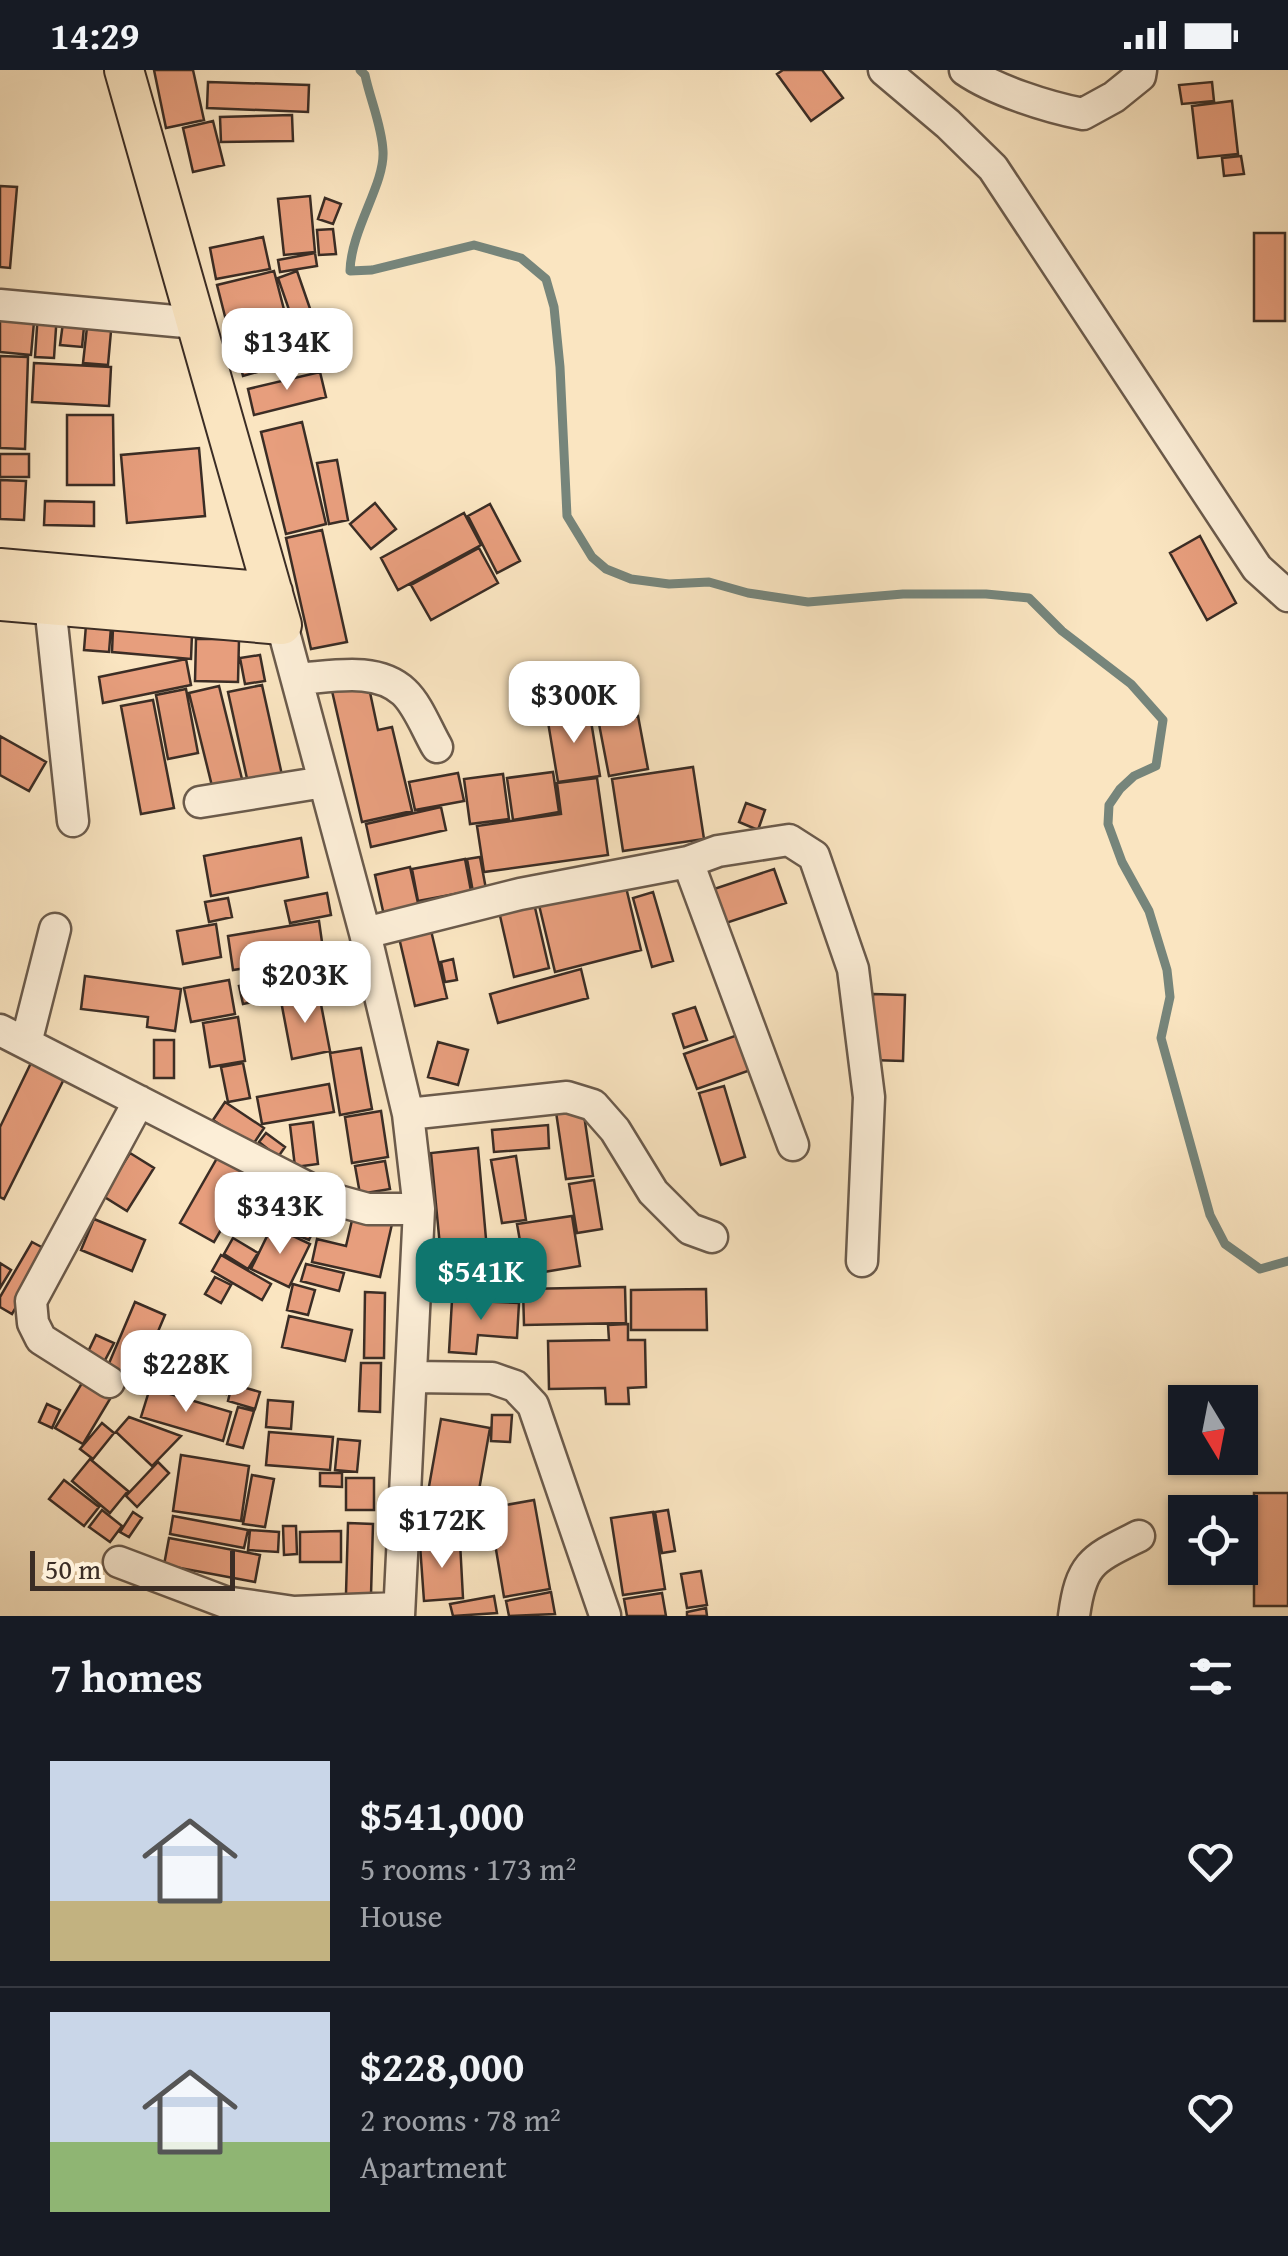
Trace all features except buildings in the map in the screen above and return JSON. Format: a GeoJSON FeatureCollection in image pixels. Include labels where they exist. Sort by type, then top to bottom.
{"type":"FeatureCollection","features":[{"type":"Feature","properties":{"kind":"main road"},"geometry":{"type":"LineString","coordinates":[[124,70],[278,608]]}},
{"type":"Feature","properties":{"kind":"main road"},"geometry":{"type":"LineString","coordinates":[[0,568],[278,608]]}},
{"type":"Feature","properties":{"kind":"main road"},"geometry":{"type":"LineString","coordinates":[[0,601],[278,608]]}},
{"type":"Feature","properties":{"kind":"street"},"geometry":{"type":"LineString","coordinates":[[884,70],[948,124],[992,168],[1257,568],[1288,596]]}},
{"type":"Feature","properties":{"kind":"street"},"geometry":{"type":"LineString","coordinates":[[965,70],[986,84],[1012,79],[1048,107],[1083,114],[1114,97],[1140,76],[1141,70]]}},
{"type":"Feature","properties":{"kind":"street"},"geometry":{"type":"LineString","coordinates":[[0,304],[196,323]]}},
{"type":"Feature","properties":{"kind":"street"},"geometry":{"type":"LineString","coordinates":[[50,605],[73,821]]}},
{"type":"Feature","properties":{"kind":"street"},"geometry":{"type":"LineString","coordinates":[[119,1562],[225,1602],[294,1612],[398,1612],[418,1208],[408,1114],[365,934],[278,608]]}},
{"type":"Feature","properties":{"kind":"street"},"geometry":{"type":"LineString","coordinates":[[296,678],[382,678],[405,693],[437,747]]}},
{"type":"Feature","properties":{"kind":"street"},"geometry":{"type":"LineString","coordinates":[[200,802],[324,782]]}},
{"type":"Feature","properties":{"kind":"street"},"geometry":{"type":"LineString","coordinates":[[365,934],[520,894],[790,840],[814,856],[853,969],[869,1097],[862,1261]]}},
{"type":"Feature","properties":{"kind":"street"},"geometry":{"type":"LineString","coordinates":[[688,862],[793,1145]]}},
{"type":"Feature","properties":{"kind":"street"},"geometry":{"type":"LineString","coordinates":[[56,929],[13,1037],[328,1198],[368,1208],[418,1208]]}},
{"type":"Feature","properties":{"kind":"street"},"geometry":{"type":"LineString","coordinates":[[408,1114],[567,1098],[593,1105],[615,1130],[652,1192],[690,1229],[712,1237]]}},
{"type":"Feature","properties":{"kind":"street"},"geometry":{"type":"LineString","coordinates":[[110,1382],[41,1339],[31,1301],[139,1101]]}},
{"type":"Feature","properties":{"kind":"street"},"geometry":{"type":"LineString","coordinates":[[411,1378],[492,1378],[515,1386],[533,1405],[606,1615]]}},
{"type":"Feature","properties":{"kind":"street"},"geometry":{"type":"LineString","coordinates":[[1074,1616],[1078,1584],[1096,1557],[1139,1536]]}},
{"type":"Feature","properties":{"kind":"waterway"},"geometry":{"type":"LineString","coordinates":[[360,70],[365,75],[383,151],[379,178],[356,239],[350,271],[372,270],[474,245],[521,258],[546,279],[554,307],[560,367],[567,516],[592,557],[606,569],[631,579],[669,584],[709,582],[748,593],[808,602],[903,594],[1029,598],[1062,631],[1131,684],[1163,720],[1156,766],[1134,776],[1120,789],[1109,805],[1108,824],[1122,862],[1149,911],[1167,970],[1170,997],[1161,1038],[1210,1215],[1225,1244],[1260,1269],[1288,1261]]}}]}
